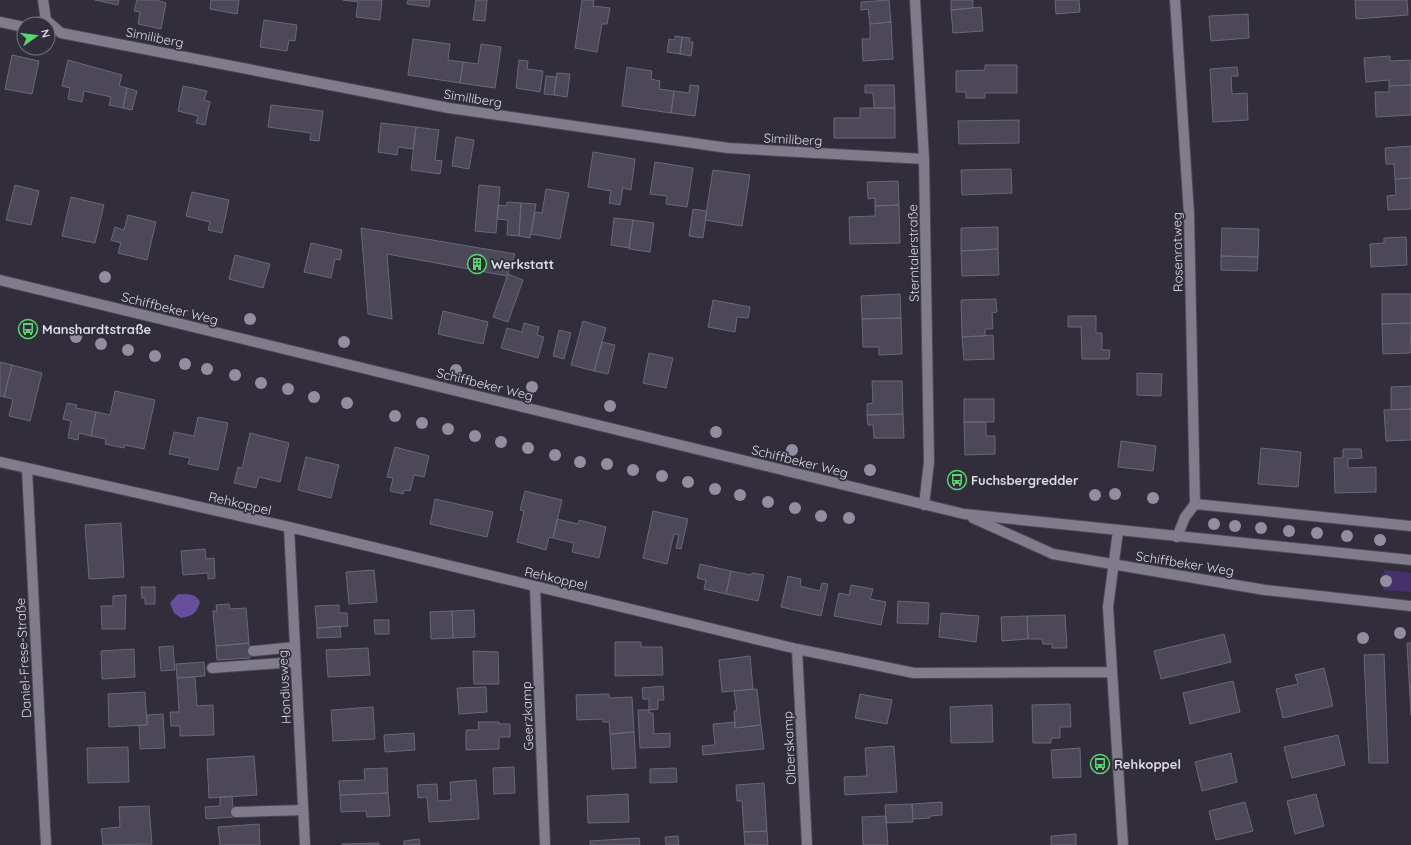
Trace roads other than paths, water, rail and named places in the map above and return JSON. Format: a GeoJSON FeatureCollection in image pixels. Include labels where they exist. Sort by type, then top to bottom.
{"type":"FeatureCollection","features":[{"type":"Feature","properties":{"kind":"street"},"geometry":{"type":"LineString","coordinates":[[43,0],[45,16]]}},
{"type":"Feature","properties":{"kind":"street","name":"Sterntalerstraße"},"geometry":{"type":"LineString","coordinates":[[915,0],[924,159],[928,462],[924,505]]}},
{"type":"Feature","properties":{"kind":"street","name":"Rosenrotweg"},"geometry":{"type":"LineString","coordinates":[[1175,0],[1189,214],[1195,504]]}},
{"type":"Feature","properties":{"kind":"street"},"geometry":{"type":"LineString","coordinates":[[0,22],[16,25]]}},
{"type":"Feature","properties":{"kind":"street","name":"Similiberg"},"geometry":{"type":"LineString","coordinates":[[56,29],[61,33],[449,108],[728,148],[924,159]]}},
{"type":"Feature","properties":{"kind":"street","name":"Schiffbeker Weg"},"geometry":{"type":"LineString","coordinates":[[0,280],[964,514],[1411,560]]}},
{"type":"Feature","properties":{"kind":"street","name":"Rehkoppel"},"geometry":{"type":"LineString","coordinates":[[0,462],[288,527],[797,649],[914,673],[1111,672]]}},
{"type":"Feature","properties":{"kind":"street","name":"Daniel-Frese-Straße"},"geometry":{"type":"LineString","coordinates":[[27,469],[46,845]]}},
{"type":"Feature","properties":{"kind":"street"},"geometry":{"type":"LineString","coordinates":[[1195,504],[1411,526]]}},
{"type":"Feature","properties":{"kind":"street","name":"Schiffbeker Weg"},"geometry":{"type":"LineString","coordinates":[[1177,537],[1185,517],[1195,504]]}},
{"type":"Feature","properties":{"kind":"street","name":"Schiffbeker Weg"},"geometry":{"type":"LineString","coordinates":[[964,514],[1053,554],[1265,590],[1411,606]]}},
{"type":"Feature","properties":{"kind":"street","name":"Hondiusweg"},"geometry":{"type":"LineString","coordinates":[[288,527],[305,845]]}},
{"type":"Feature","properties":{"kind":"street"},"geometry":{"type":"LineString","coordinates":[[1118,531],[1108,607],[1123,845]]}},
{"type":"Feature","properties":{"kind":"street","name":"Geerzkamp"},"geometry":{"type":"LineString","coordinates":[[535,587],[545,845]]}},
{"type":"Feature","properties":{"kind":"street"},"geometry":{"type":"LineString","coordinates":[[254,651],[295,647]]}},
{"type":"Feature","properties":{"kind":"street","name":"Olberskamp"},"geometry":{"type":"LineString","coordinates":[[797,649],[807,845]]}},
{"type":"Feature","properties":{"kind":"street"},"geometry":{"type":"LineString","coordinates":[[212,668],[295,662]]}},
{"type":"Feature","properties":{"kind":"street"},"geometry":{"type":"LineString","coordinates":[[236,812],[303,810]]}},
{"type":"Feature","properties":{"kind":"place","name":"Werkstatt"},"geometry":{"type":"Point","coordinates":[477,264]}},
{"type":"Feature","properties":{"kind":"place","name":"Manshardtstraße"},"geometry":{"type":"Point","coordinates":[28,329]}},
{"type":"Feature","properties":{"kind":"place","name":"Fuchsbergredder"},"geometry":{"type":"Point","coordinates":[957,480]}},
{"type":"Feature","properties":{"kind":"place","name":"Rehkoppel"},"geometry":{"type":"Point","coordinates":[1100,764]}}]}
